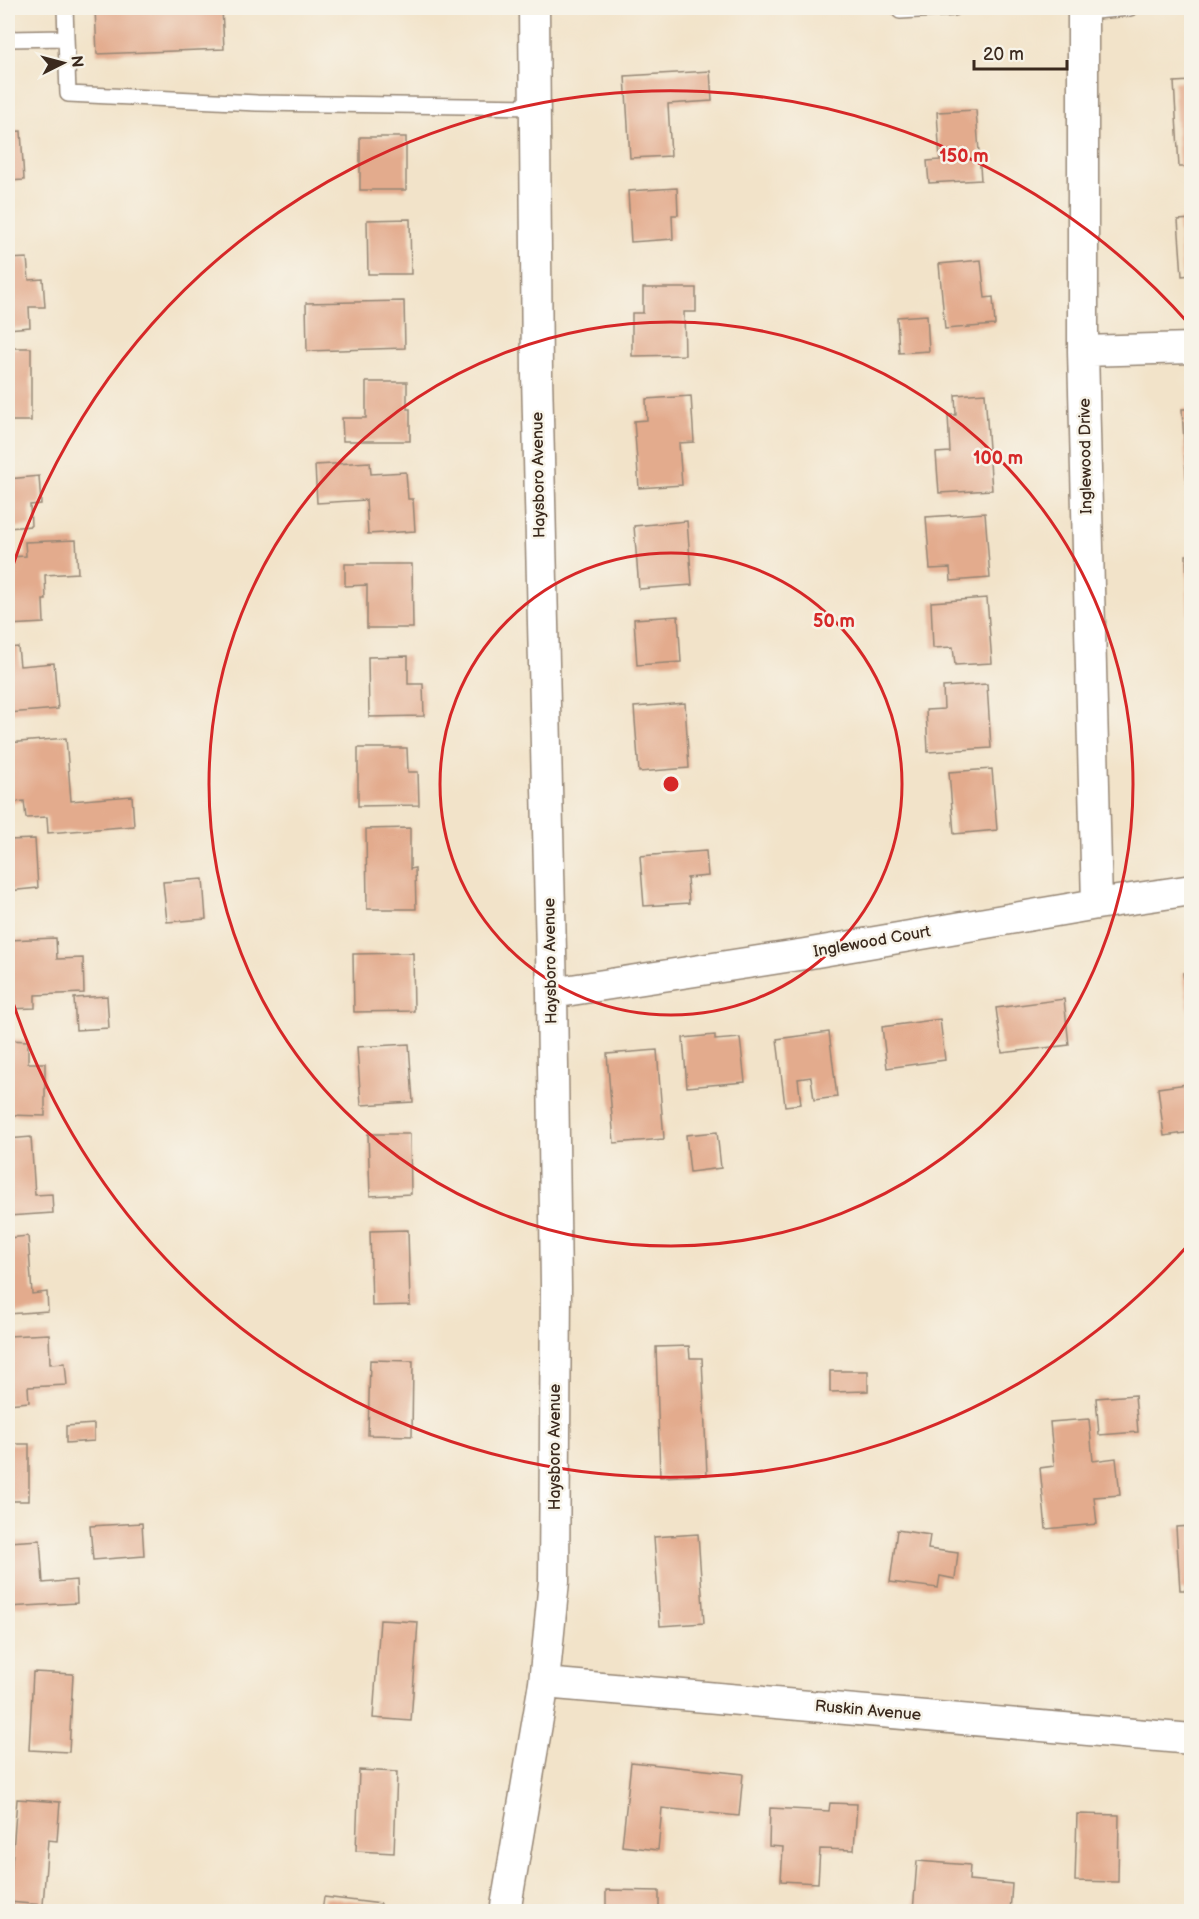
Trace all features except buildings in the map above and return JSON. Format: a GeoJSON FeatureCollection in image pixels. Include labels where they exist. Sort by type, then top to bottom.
{"type":"FeatureCollection","features":[{"type":"Feature","properties":{"kind":"street","name":"Haysboro Avenue"},"geometry":{"type":"LineString","coordinates":[[505,1911],[544,1683],[554,1581],[556,1287],[552,993],[537,376],[534,8]]}},
{"type":"Feature","properties":{"kind":"street","name":"Inglewood Drive"},"geometry":{"type":"LineString","coordinates":[[1083,10],[1083,351],[1097,904]]}},
{"type":"Feature","properties":{"kind":"street"},"geometry":{"type":"LineString","coordinates":[[1083,351],[1191,348]]}},
{"type":"Feature","properties":{"kind":"street","name":"Inglewood Court"},"geometry":{"type":"LineString","coordinates":[[552,993],[1191,890]]}},
{"type":"Feature","properties":{"kind":"street","name":"Ruskin Avenue"},"geometry":{"type":"LineString","coordinates":[[544,1683],[1191,1739]]}},
{"type":"Feature","properties":{"kind":"lane"},"geometry":{"type":"LineString","coordinates":[[65,8],[68,94],[257,103],[535,107]]}},
{"type":"Feature","properties":{"kind":"lane"},"geometry":{"type":"LineString","coordinates":[[900,8],[900,11],[954,8]]}},
{"type":"Feature","properties":{"kind":"lane"},"geometry":{"type":"LineString","coordinates":[[1083,10],[1130,8]]}},
{"type":"Feature","properties":{"kind":"lane"},"geometry":{"type":"LineString","coordinates":[[8,39],[66,38]]}}]}
